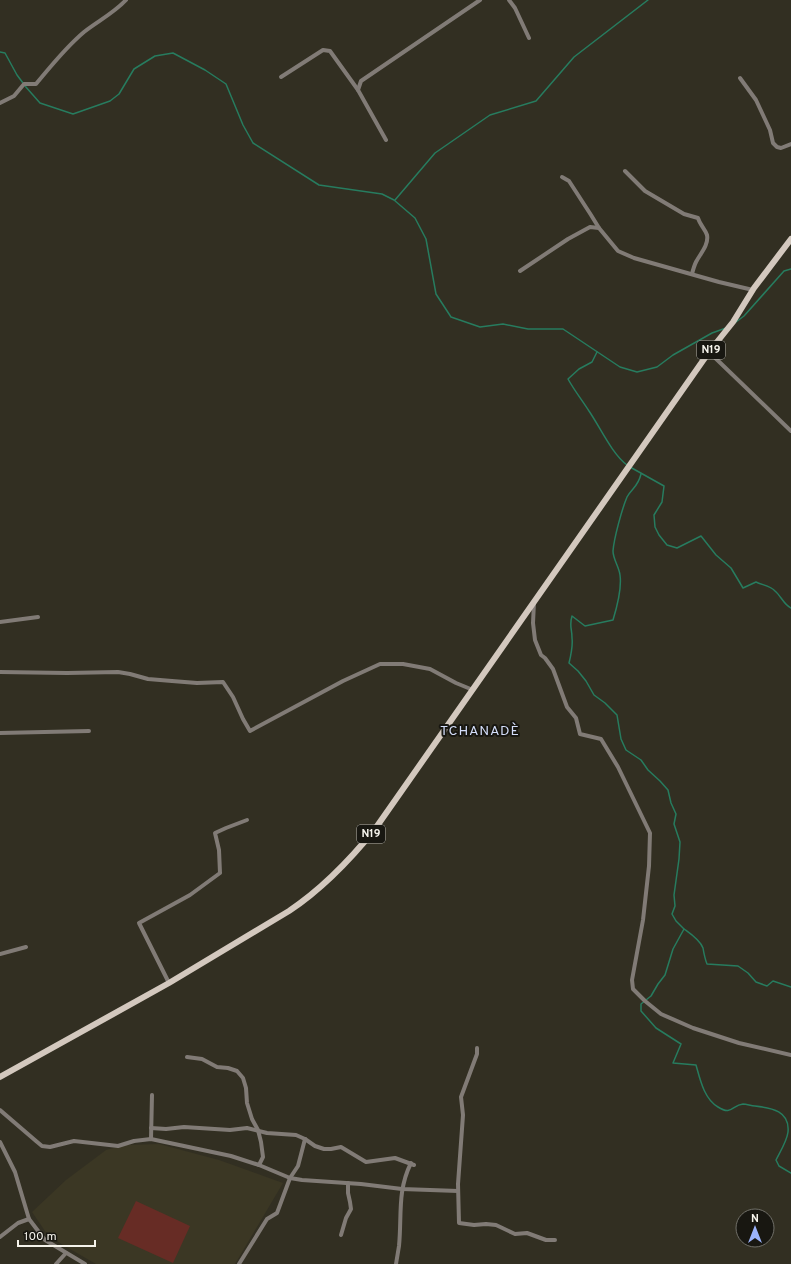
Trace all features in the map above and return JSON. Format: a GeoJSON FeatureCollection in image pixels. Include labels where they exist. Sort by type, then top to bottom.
{"type":"FeatureCollection","features":[{"type":"Feature","properties":{"kind":"main road","name":"N19"},"geometry":{"type":"LineString","coordinates":[[0,1077],[169,983],[289,912],[344,864],[375,829],[632,462],[733,322],[753,290],[791,239]]}},
{"type":"Feature","properties":{"kind":"street"},"geometry":{"type":"LineString","coordinates":[[0,103],[14,96],[24,84],[36,84],[65,49],[86,31],[119,8],[126,0]]}},
{"type":"Feature","properties":{"kind":"street"},"geometry":{"type":"LineString","coordinates":[[358,90],[360,81],[480,0]]}},
{"type":"Feature","properties":{"kind":"street"},"geometry":{"type":"LineString","coordinates":[[509,0],[515,8],[529,38]]}},
{"type":"Feature","properties":{"kind":"street"},"geometry":{"type":"LineString","coordinates":[[281,77],[323,50],[330,51],[358,90],[386,140]]}},
{"type":"Feature","properties":{"kind":"street"},"geometry":{"type":"LineString","coordinates":[[740,78],[756,100],[770,130],[773,143],[777,148],[791,144]]}},
{"type":"Feature","properties":{"kind":"street"},"geometry":{"type":"LineString","coordinates":[[625,171],[645,191],[684,214],[698,218],[705,231],[707,243],[695,263],[692,274]]}},
{"type":"Feature","properties":{"kind":"street"},"geometry":{"type":"LineString","coordinates":[[562,177],[569,181],[599,228],[618,250],[634,258],[753,290]]}},
{"type":"Feature","properties":{"kind":"street"},"geometry":{"type":"LineString","coordinates":[[520,271],[568,239],[590,227],[599,228]]}},
{"type":"Feature","properties":{"kind":"street"},"geometry":{"type":"LineString","coordinates":[[710,352],[791,431]]}},
{"type":"Feature","properties":{"kind":"street"},"geometry":{"type":"LineString","coordinates":[[534,602],[533,623],[535,640],[541,654],[553,668],[567,707],[576,718],[580,734],[602,738],[618,767],[650,833],[649,866],[643,920],[632,980],[633,989],[661,1014],[693,1028],[739,1043],[791,1055]]}},
{"type":"Feature","properties":{"kind":"street"},"geometry":{"type":"LineString","coordinates":[[0,622],[38,617]]}},
{"type":"Feature","properties":{"kind":"street"},"geometry":{"type":"LineString","coordinates":[[0,672],[118,672],[148,679],[197,683],[223,682],[233,697],[250,731],[343,681],[380,664],[404,664],[430,669],[473,690]]}},
{"type":"Feature","properties":{"kind":"street"},"geometry":{"type":"LineString","coordinates":[[0,733],[89,730]]}},
{"type":"Feature","properties":{"kind":"street"},"geometry":{"type":"LineString","coordinates":[[169,983],[139,923],[190,895],[220,873],[219,850],[215,833],[247,820]]}},
{"type":"Feature","properties":{"kind":"street"},"geometry":{"type":"LineString","coordinates":[[0,954],[26,947]]}},
{"type":"Feature","properties":{"kind":"street"},"geometry":{"type":"LineString","coordinates":[[477,1048],[477,1054],[461,1097],[462,1115],[458,1191],[459,1223],[496,1225],[515,1234],[527,1233],[546,1240],[555,1240]]}},
{"type":"Feature","properties":{"kind":"street"},"geometry":{"type":"LineString","coordinates":[[187,1057],[202,1059],[217,1067],[237,1071],[243,1078],[246,1088],[247,1102],[252,1119],[258,1130],[263,1157],[260,1165]]}},
{"type":"Feature","properties":{"kind":"street"},"geometry":{"type":"LineString","coordinates":[[151,1139],[152,1095]]}},
{"type":"Feature","properties":{"kind":"street"},"geometry":{"type":"LineString","coordinates":[[0,1110],[42,1146],[50,1147],[74,1141],[118,1146],[134,1141],[151,1139],[231,1156],[260,1165],[290,1178],[402,1189],[458,1191]]}},
{"type":"Feature","properties":{"kind":"street"},"geometry":{"type":"LineString","coordinates":[[151,1128],[166,1129],[184,1127],[230,1130],[248,1128],[267,1133],[296,1135],[315,1146],[324,1149],[341,1147],[366,1162],[395,1158],[413,1164],[406,1172],[402,1189],[399,1246],[396,1264]]}},
{"type":"Feature","properties":{"kind":"street"},"geometry":{"type":"LineString","coordinates":[[239,1264],[267,1219],[277,1213],[290,1178],[298,1166],[305,1139]]}},
{"type":"Feature","properties":{"kind":"street"},"geometry":{"type":"LineString","coordinates":[[0,1142],[15,1172],[29,1218],[45,1240],[85,1264]]}},
{"type":"Feature","properties":{"kind":"street"},"geometry":{"type":"LineString","coordinates":[[341,1235],[346,1218],[351,1209],[348,1183]]}},
{"type":"Feature","properties":{"kind":"street"},"geometry":{"type":"LineString","coordinates":[[0,1237],[18,1223],[29,1218]]}},
{"type":"Feature","properties":{"kind":"street"},"geometry":{"type":"LineString","coordinates":[[56,1264],[66,1253]]}},
{"type":"Feature","properties":{"kind":"shaded area"},"geometry":{"type":"Polygon","coordinates":[[[159,1144],[219,1160],[283,1183],[235,1264],[96,1264],[47,1234],[32,1212],[66,1180],[106,1150],[125,1145],[159,1144]]]}},
{"type":"Feature","properties":{"kind":"shaded area"},"geometry":{"type":"Polygon","coordinates":[[[136,1201],[190,1226],[173,1263],[118,1238],[136,1201]]]}},
{"type":"Feature","properties":{"kind":"waterway"},"geometry":{"type":"LineString","coordinates":[[395,200],[435,153],[490,115],[536,101],[574,57],[648,0]]}},
{"type":"Feature","properties":{"kind":"waterway"},"geometry":{"type":"LineString","coordinates":[[0,52],[5,53],[23,83]]}},
{"type":"Feature","properties":{"kind":"waterway"},"geometry":{"type":"LineString","coordinates":[[25,86],[40,103],[73,114],[110,101],[119,94],[134,69],[155,56],[173,53],[205,70],[226,84],[243,125],[253,143],[319,185],[382,194],[394,200],[415,218],[426,239],[436,294],[451,317],[480,327],[503,324],[528,329],[563,329],[620,367],[637,372],[657,367],[673,355],[712,333],[726,328]]}},
{"type":"Feature","properties":{"kind":"waterway"},"geometry":{"type":"LineString","coordinates":[[736,322],[744,316],[784,271],[791,269]]}},
{"type":"Feature","properties":{"kind":"waterway"},"geometry":{"type":"LineString","coordinates":[[597,352],[592,362],[579,369],[568,379],[611,447],[627,465]]}},
{"type":"Feature","properties":{"kind":"waterway"},"geometry":{"type":"LineString","coordinates":[[630,467],[664,486],[662,502],[654,515],[655,527],[667,545],[677,548],[701,536],[716,555],[731,568],[743,588],[756,582],[769,587],[773,589],[786,605],[791,608]]}},
{"type":"Feature","properties":{"kind":"waterway"},"geometry":{"type":"LineString","coordinates":[[641,474],[637,485],[627,497],[615,539],[613,554],[619,572],[620,592],[613,620],[585,626],[572,616],[572,644],[569,663],[586,681],[594,695],[617,715],[621,739],[626,750],[641,760],[648,770],[668,790],[671,803],[676,814],[674,824],[680,842],[674,895],[675,906],[672,914],[676,921],[684,929],[673,949],[665,975],[651,996],[641,1004],[641,1011],[656,1028],[681,1044],[673,1063],[696,1065],[706,1094],[718,1107],[729,1110],[744,1104],[768,1108],[783,1115],[788,1125],[788,1132],[785,1143],[776,1160],[779,1166],[791,1173]]}},
{"type":"Feature","properties":{"kind":"waterway"},"geometry":{"type":"LineString","coordinates":[[684,929],[695,937],[702,945],[707,964],[738,966],[748,973],[756,982],[767,986],[773,981],[791,987]]}},
{"type":"Feature","properties":{"kind":"district","name":"TCHANADÈ"},"geometry":{"type":"Point","coordinates":[480,731]}}]}
